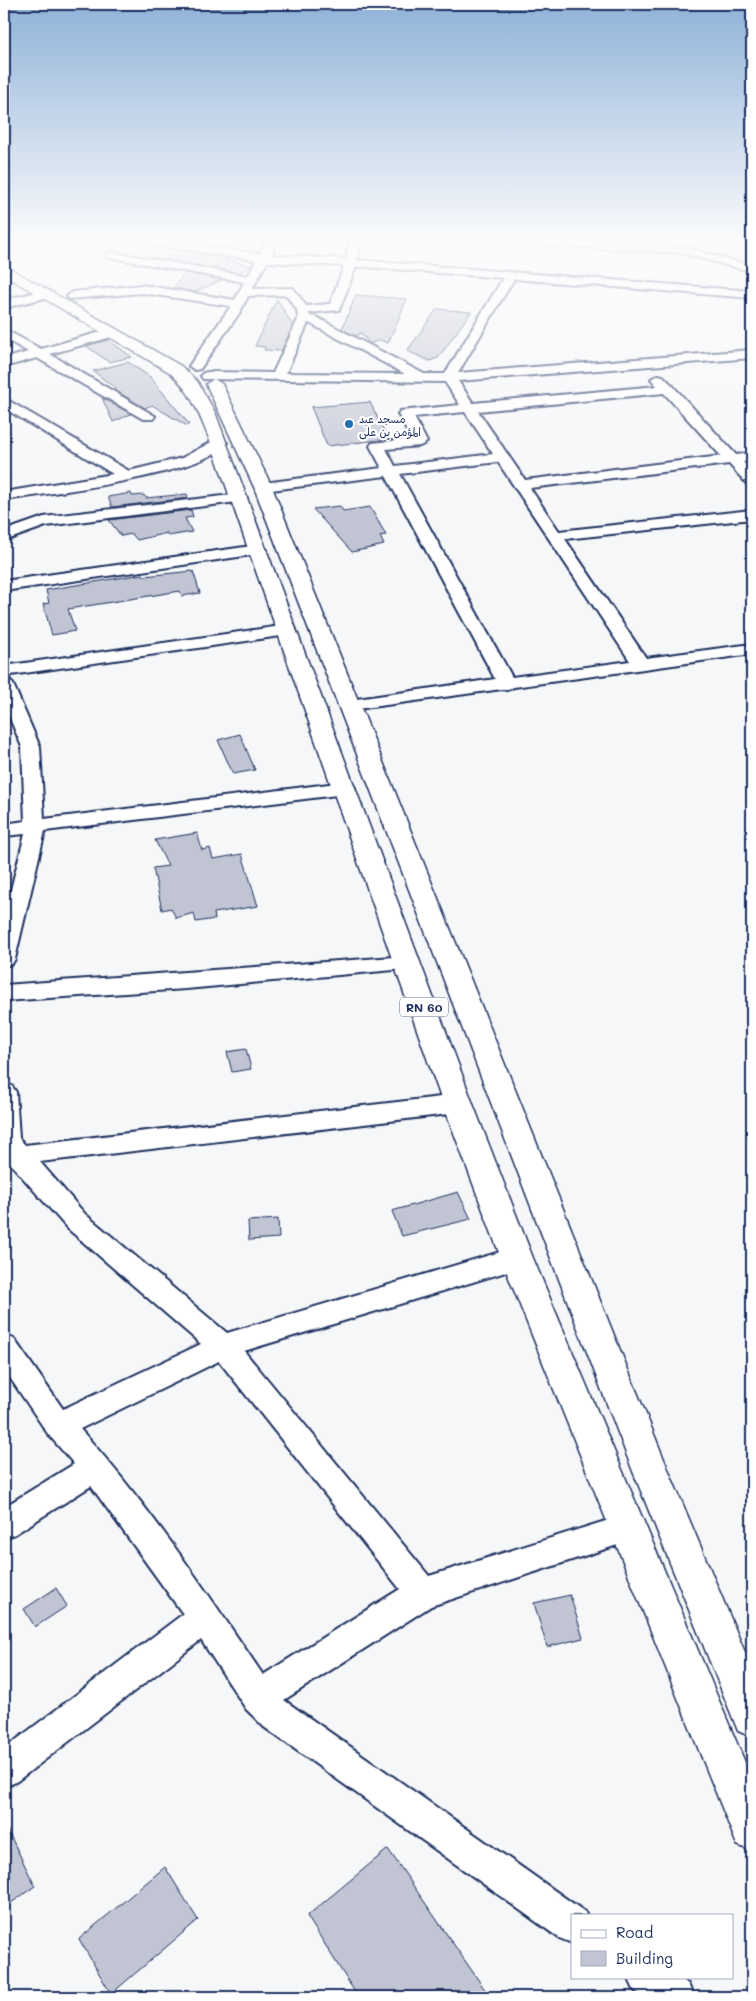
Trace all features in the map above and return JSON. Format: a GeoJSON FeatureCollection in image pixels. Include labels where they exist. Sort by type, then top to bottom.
{"type":"FeatureCollection","features":[{"type":"Feature","properties":{"kind":"main road","name":"RN 60"},"geometry":{"type":"LineString","coordinates":[[115,335],[168,364],[188,379],[198,394],[220,443],[251,492],[259,550],[458,1104],[517,1258],[752,1830]]}},
{"type":"Feature","properties":{"kind":"main road","name":"RN 60"},"geometry":{"type":"LineString","coordinates":[[141,335],[202,371],[215,385],[251,492],[350,706],[650,1469],[752,1718]]}},
{"type":"Feature","properties":{"kind":"street"},"geometry":{"type":"LineString","coordinates":[[8,335],[148,416]]}},
{"type":"Feature","properties":{"kind":"street"},"geometry":{"type":"LineString","coordinates":[[4,363],[103,335]]}},
{"type":"Feature","properties":{"kind":"street"},"geometry":{"type":"LineString","coordinates":[[221,335],[202,371],[278,375],[449,378],[752,354]]}},
{"type":"Feature","properties":{"kind":"street"},"geometry":{"type":"LineString","coordinates":[[278,375],[295,335]]}},
{"type":"Feature","properties":{"kind":"street"},"geometry":{"type":"LineString","coordinates":[[342,335],[422,377]]}},
{"type":"Feature","properties":{"kind":"street"},"geometry":{"type":"LineString","coordinates":[[449,378],[475,335]]}},
{"type":"Feature","properties":{"kind":"street"},"geometry":{"type":"LineString","coordinates":[[642,362],[752,481]]}},
{"type":"Feature","properties":{"kind":"street"},"geometry":{"type":"LineString","coordinates":[[449,378],[642,665]]}},
{"type":"Feature","properties":{"kind":"street"},"geometry":{"type":"LineString","coordinates":[[506,685],[377,446],[420,442],[405,414],[668,389]]}},
{"type":"Feature","properties":{"kind":"street"},"geometry":{"type":"LineString","coordinates":[[4,402],[127,476]]}},
{"type":"Feature","properties":{"kind":"street"},"geometry":{"type":"LineString","coordinates":[[4,486],[10,495],[127,476],[187,461],[220,443]]}},
{"type":"Feature","properties":{"kind":"street"},"geometry":{"type":"LineString","coordinates":[[4,536],[44,522],[390,470],[502,457]]}},
{"type":"Feature","properties":{"kind":"street"},"geometry":{"type":"LineString","coordinates":[[520,485],[752,457]]}},
{"type":"Feature","properties":{"kind":"street"},"geometry":{"type":"LineString","coordinates":[[554,536],[752,514]]}},
{"type":"Feature","properties":{"kind":"street"},"geometry":{"type":"LineString","coordinates":[[4,586],[259,550]]}},
{"type":"Feature","properties":{"kind":"street"},"geometry":{"type":"LineString","coordinates":[[4,671],[288,630]]}},
{"type":"Feature","properties":{"kind":"street"},"geometry":{"type":"LineString","coordinates":[[350,706],[752,649]]}},
{"type":"Feature","properties":{"kind":"street"},"geometry":{"type":"LineString","coordinates":[[4,684],[32,747],[35,832],[4,959]]}},
{"type":"Feature","properties":{"kind":"street"},"geometry":{"type":"LineString","coordinates":[[4,830],[345,788]]}},
{"type":"Feature","properties":{"kind":"street"},"geometry":{"type":"LineString","coordinates":[[4,993],[186,981],[408,963]]}},
{"type":"Feature","properties":{"kind":"street"},"geometry":{"type":"LineString","coordinates":[[4,1092],[7,1141],[18,1155],[76,1222],[223,1346],[423,1593]]}},
{"type":"Feature","properties":{"kind":"street"},"geometry":{"type":"LineString","coordinates":[[18,1155],[458,1104]]}},
{"type":"Feature","properties":{"kind":"street"},"geometry":{"type":"LineString","coordinates":[[58,1425],[223,1346],[517,1258]]}},
{"type":"Feature","properties":{"kind":"street"},"geometry":{"type":"LineString","coordinates":[[4,1347],[58,1425],[95,1467],[205,1617],[258,1697],[276,1715],[571,1923]]}},
{"type":"Feature","properties":{"kind":"street"},"geometry":{"type":"LineString","coordinates":[[4,1524],[95,1467]]}},
{"type":"Feature","properties":{"kind":"street"},"geometry":{"type":"LineString","coordinates":[[258,1697],[423,1593],[628,1528]]}},
{"type":"Feature","properties":{"kind":"street"},"geometry":{"type":"LineString","coordinates":[[4,1770],[205,1617]]}},
{"type":"Feature","properties":{"kind":"street"},"geometry":{"type":"LineString","coordinates":[[648,1978],[675,1997]]}},
{"type":"Feature","properties":{"kind":"building"},"geometry":{"type":"Polygon","coordinates":[[[260,335],[288,335],[281,351],[264,350],[265,347],[255,346],[260,335]]]}},
{"type":"Feature","properties":{"kind":"building"},"geometry":{"type":"Polygon","coordinates":[[[363,335],[391,335],[388,343],[380,340],[370,344],[363,335]]]}},
{"type":"Feature","properties":{"kind":"building"},"geometry":{"type":"Polygon","coordinates":[[[418,335],[454,335],[438,358],[430,361],[407,351],[418,335]]]}},
{"type":"Feature","properties":{"kind":"building"},"geometry":{"type":"Polygon","coordinates":[[[108,340],[132,357],[109,362],[86,346],[108,340]]]}},
{"type":"Feature","properties":{"kind":"building"},"geometry":{"type":"Polygon","coordinates":[[[128,362],[150,377],[189,424],[187,426],[152,405],[145,408],[113,389],[115,388],[93,371],[128,362]]]}},
{"type":"Feature","properties":{"kind":"building"},"geometry":{"type":"Polygon","coordinates":[[[102,398],[131,414],[113,422],[102,398]]]}},
{"type":"Feature","properties":{"kind":"building","name":"مسجد عبد المؤمن بن على"},"geometry":{"type":"Polygon","coordinates":[[[370,402],[388,439],[327,446],[311,407],[370,402]]]}},
{"type":"Feature","properties":{"kind":"building"},"geometry":{"type":"Polygon","coordinates":[[[131,493],[132,496],[144,495],[146,498],[187,494],[188,498],[112,507],[108,497],[131,493]]]}},
{"type":"Feature","properties":{"kind":"building"},"geometry":{"type":"Polygon","coordinates":[[[340,506],[343,511],[370,507],[386,535],[380,536],[384,545],[352,552],[313,509],[340,506]]]}},
{"type":"Feature","properties":{"kind":"building"},"geometry":{"type":"Polygon","coordinates":[[[191,510],[193,517],[185,518],[192,532],[168,536],[167,533],[137,540],[132,534],[121,536],[109,520],[191,510]]]}},
{"type":"Feature","properties":{"kind":"building"},"geometry":{"type":"Polygon","coordinates":[[[193,571],[200,593],[182,596],[180,591],[68,609],[75,631],[52,635],[43,604],[49,603],[46,590],[143,574],[144,576],[193,571]]]}},
{"type":"Feature","properties":{"kind":"building"},"geometry":{"type":"Polygon","coordinates":[[[240,734],[255,770],[233,774],[218,740],[240,734]]]}},
{"type":"Feature","properties":{"kind":"building"},"geometry":{"type":"Polygon","coordinates":[[[197,833],[202,850],[210,848],[213,859],[242,854],[258,906],[214,913],[215,919],[196,922],[194,913],[176,918],[171,908],[162,910],[153,868],[168,866],[155,840],[197,833]]]}},
{"type":"Feature","properties":{"kind":"building"},"geometry":{"type":"Polygon","coordinates":[[[246,1049],[251,1069],[232,1072],[227,1052],[246,1049]]]}},
{"type":"Feature","properties":{"kind":"building"},"geometry":{"type":"Polygon","coordinates":[[[458,1192],[471,1219],[402,1236],[392,1211],[458,1192]]]}},
{"type":"Feature","properties":{"kind":"building"},"geometry":{"type":"Polygon","coordinates":[[[278,1219],[279,1238],[249,1240],[248,1221],[278,1219]]]}},
{"type":"Feature","properties":{"kind":"building"},"geometry":{"type":"Polygon","coordinates":[[[56,1588],[67,1606],[35,1627],[24,1609],[56,1588]]]}},
{"type":"Feature","properties":{"kind":"building"},"geometry":{"type":"Polygon","coordinates":[[[570,1595],[583,1638],[547,1647],[534,1603],[570,1595]]]}},
{"type":"Feature","properties":{"kind":"building"},"geometry":{"type":"Polygon","coordinates":[[[4,1823],[35,1886],[4,1908],[4,1823]]]}},
{"type":"Feature","properties":{"kind":"building"},"geometry":{"type":"Polygon","coordinates":[[[388,1849],[490,1997],[358,1997],[307,1916],[388,1849]]]}},
{"type":"Feature","properties":{"kind":"building"},"geometry":{"type":"Polygon","coordinates":[[[165,1867],[198,1920],[111,1994],[79,1939],[165,1867]]]}},
{"type":"Feature","properties":{"kind":"place","name":"مسجد عبد المؤمن بن على"},"geometry":{"type":"Point","coordinates":[349,424]}}]}
